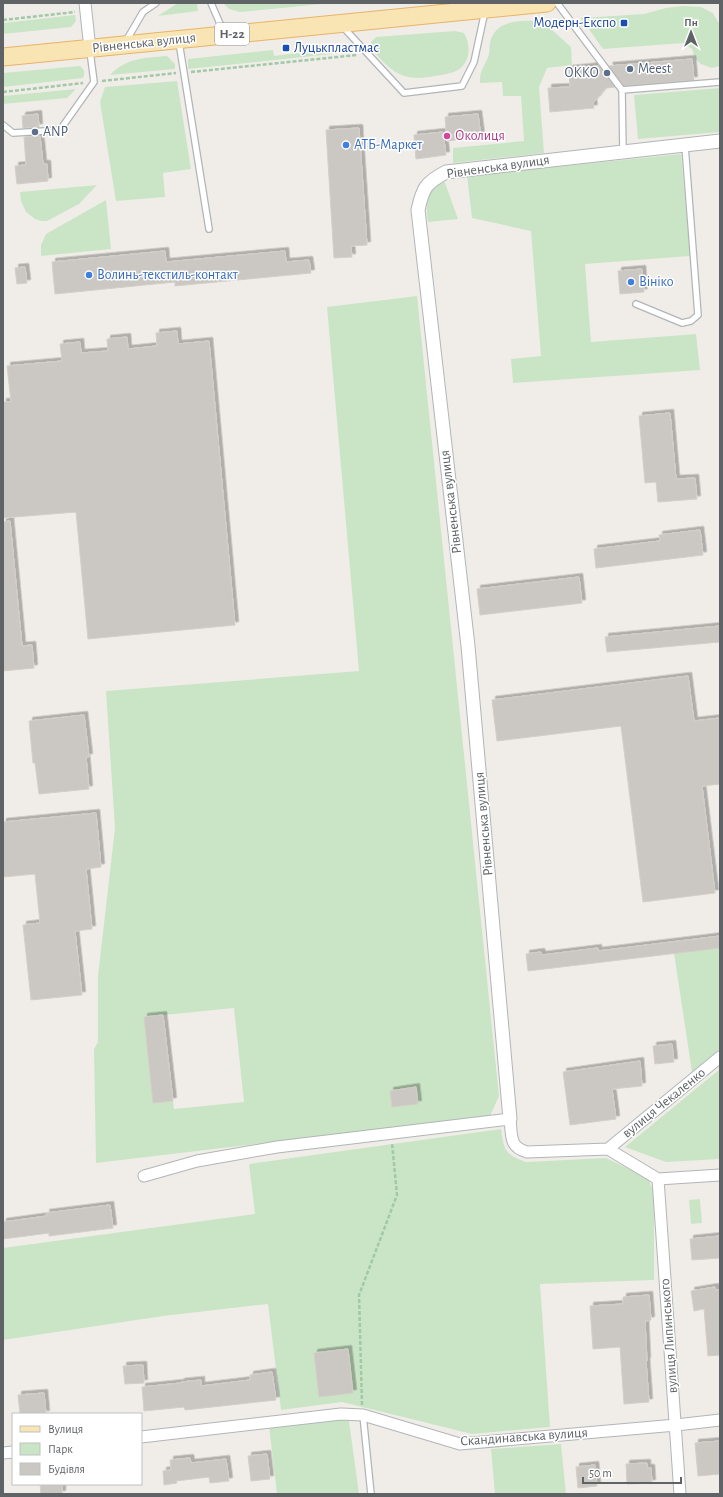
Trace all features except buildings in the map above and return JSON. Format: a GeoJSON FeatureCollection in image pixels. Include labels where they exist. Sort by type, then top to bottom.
{"type":"FeatureCollection","features":[{"type":"Feature","properties":{"kind":"main road","name":"Рівненська вулиця"},"geometry":{"type":"LineString","coordinates":[[3,57],[340,24],[452,10],[485,9],[539,3]]}},
{"type":"Feature","properties":{"kind":"street"},"geometry":{"type":"LineString","coordinates":[[86,7],[90,49]]}},
{"type":"Feature","properties":{"kind":"street","name":"Рівненська вулиця"},"geometry":{"type":"LineString","coordinates":[[510,1120],[468,646],[418,210],[421,194],[431,180],[446,172],[720,141]]}},
{"type":"Feature","properties":{"kind":"street","name":"вулиця Чекаленко"},"geometry":{"type":"LineString","coordinates":[[608,1149],[720,1057]]}},
{"type":"Feature","properties":{"kind":"street"},"geometry":{"type":"LineString","coordinates":[[144,1176],[198,1161],[277,1147],[510,1120],[512,1143],[519,1150],[527,1152],[608,1149],[658,1179],[720,1175]]}},
{"type":"Feature","properties":{"kind":"street","name":"вулиця Липинського"},"geometry":{"type":"LineString","coordinates":[[658,1179],[680,1494]]}},
{"type":"Feature","properties":{"kind":"street","name":"Скандинавська вулиця"},"geometry":{"type":"LineString","coordinates":[[142,1437],[341,1414],[363,1415],[460,1444],[720,1420]]}},
{"type":"Feature","properties":{"kind":"lane"},"geometry":{"type":"LineString","coordinates":[[123,45],[143,12],[156,3]]}},
{"type":"Feature","properties":{"kind":"lane"},"geometry":{"type":"LineString","coordinates":[[210,3],[225,35]]}},
{"type":"Feature","properties":{"kind":"lane"},"geometry":{"type":"LineString","coordinates":[[557,3],[622,90],[623,152]]}},
{"type":"Feature","properties":{"kind":"lane"},"geometry":{"type":"LineString","coordinates":[[340,24],[404,93],[462,86],[474,62],[485,9]]}},
{"type":"Feature","properties":{"kind":"lane"},"geometry":{"type":"LineString","coordinates":[[179,40],[209,229]]}},
{"type":"Feature","properties":{"kind":"lane"},"geometry":{"type":"LineString","coordinates":[[3,125],[13,133],[60,130],[94,82],[90,49]]}},
{"type":"Feature","properties":{"kind":"lane"},"geometry":{"type":"LineString","coordinates":[[622,90],[720,82]]}},
{"type":"Feature","properties":{"kind":"lane"},"geometry":{"type":"LineString","coordinates":[[636,304],[682,323],[691,321],[698,315],[685,145]]}},
{"type":"Feature","properties":{"kind":"lane"},"geometry":{"type":"LineString","coordinates":[[363,1415],[370,1494]]}},
{"type":"Feature","properties":{"kind":"path"},"geometry":{"type":"LineString","coordinates":[[3,20],[86,7]]}},
{"type":"Feature","properties":{"kind":"path"},"geometry":{"type":"LineString","coordinates":[[3,92],[368,54]]}},
{"type":"Feature","properties":{"kind":"path"},"geometry":{"type":"LineString","coordinates":[[363,1415],[359,1295],[397,1195],[391,1134]]}},
{"type":"Feature","properties":{"kind":"green space"},"geometry":{"type":"Polygon","coordinates":[[[178,3],[197,4],[198,11],[158,16],[178,3]]]}},
{"type":"Feature","properties":{"kind":"green space"},"geometry":{"type":"Polygon","coordinates":[[[223,3],[332,3],[240,12],[229,9],[223,3]]]}},
{"type":"Feature","properties":{"kind":"green space"},"geometry":{"type":"Polygon","coordinates":[[[683,6],[701,7],[713,13],[720,25],[720,66],[712,68],[701,64],[696,60],[692,49],[683,43],[603,49],[581,18],[644,14],[666,8],[683,6]]]}},
{"type":"Feature","properties":{"kind":"green space"},"geometry":{"type":"Polygon","coordinates":[[[75,15],[76,21],[71,27],[3,34],[3,23],[75,15]]]}},
{"type":"Feature","properties":{"kind":"green space"},"geometry":{"type":"Polygon","coordinates":[[[520,21],[542,21],[571,47],[572,65],[547,68],[539,87],[544,153],[453,163],[453,148],[524,141],[521,96],[503,96],[502,82],[480,83],[480,78],[488,58],[491,39],[500,27],[520,21]]]}},
{"type":"Feature","properties":{"kind":"green space"},"geometry":{"type":"Polygon","coordinates":[[[455,31],[464,33],[467,38],[469,50],[466,61],[454,72],[431,77],[412,78],[399,74],[380,59],[371,45],[371,42],[376,37],[455,31]]]}},
{"type":"Feature","properties":{"kind":"green space"},"geometry":{"type":"Polygon","coordinates":[[[331,45],[332,54],[188,69],[188,59],[273,50],[274,56],[306,52],[306,48],[331,45]]]}},
{"type":"Feature","properties":{"kind":"green space"},"geometry":{"type":"Polygon","coordinates":[[[167,56],[175,64],[175,69],[110,75],[116,69],[129,62],[143,58],[167,56]]]}},
{"type":"Feature","properties":{"kind":"green space"},"geometry":{"type":"Polygon","coordinates":[[[80,66],[84,72],[83,78],[3,87],[3,73],[80,66]]]}},
{"type":"Feature","properties":{"kind":"green space"},"geometry":{"type":"Polygon","coordinates":[[[177,81],[191,169],[163,173],[165,197],[116,201],[100,102],[105,87],[177,81]]]}},
{"type":"Feature","properties":{"kind":"green space"},"geometry":{"type":"Polygon","coordinates":[[[720,88],[720,132],[638,139],[634,95],[720,88]]]}},
{"type":"Feature","properties":{"kind":"green space"},"geometry":{"type":"Polygon","coordinates":[[[76,89],[67,98],[3,104],[3,96],[76,89]]]}},
{"type":"Feature","properties":{"kind":"green space"},"geometry":{"type":"Polygon","coordinates":[[[681,154],[690,256],[585,264],[591,342],[696,334],[700,370],[513,383],[511,359],[541,356],[531,231],[472,218],[467,176],[681,154]]]}},
{"type":"Feature","properties":{"kind":"green space"},"geometry":{"type":"Polygon","coordinates":[[[444,180],[458,219],[428,222],[428,198],[433,189],[444,180]]]}},
{"type":"Feature","properties":{"kind":"green space"},"geometry":{"type":"Polygon","coordinates":[[[97,185],[79,204],[47,221],[35,219],[26,212],[21,201],[20,192],[97,185]]]}},
{"type":"Feature","properties":{"kind":"green space"},"geometry":{"type":"Polygon","coordinates":[[[106,200],[111,249],[41,256],[41,245],[46,234],[106,200]]]}},
{"type":"Feature","properties":{"kind":"green space"},"geometry":{"type":"Polygon","coordinates":[[[417,296],[499,1096],[490,1116],[96,1163],[94,1049],[98,1042],[98,976],[115,828],[106,691],[359,671],[327,307],[417,296]],[[234,1008],[144,1017],[153,1103],[173,1101],[174,1109],[244,1102],[234,1008]]]}},
{"type":"Feature","properties":{"kind":"green space"},"geometry":{"type":"Polygon","coordinates":[[[720,948],[720,1049],[692,1072],[674,953],[720,948]]]}},
{"type":"Feature","properties":{"kind":"green space"},"geometry":{"type":"Polygon","coordinates":[[[720,1069],[720,1159],[666,1162],[625,1147],[720,1069]]]}},
{"type":"Feature","properties":{"kind":"green space"},"geometry":{"type":"Polygon","coordinates":[[[501,1129],[505,1147],[514,1157],[526,1162],[606,1158],[648,1178],[654,1193],[654,1280],[540,1284],[550,1427],[472,1434],[342,1402],[281,1410],[268,1304],[163,1316],[3,1340],[3,1248],[255,1214],[249,1164],[501,1129]]]}},
{"type":"Feature","properties":{"kind":"green space"},"geometry":{"type":"Polygon","coordinates":[[[700,1199],[702,1223],[691,1224],[689,1200],[700,1199]]]}},
{"type":"Feature","properties":{"kind":"green space"},"geometry":{"type":"Polygon","coordinates":[[[341,1419],[349,1421],[359,1494],[277,1494],[269,1426],[341,1419]]]}},
{"type":"Feature","properties":{"kind":"green space"},"geometry":{"type":"Polygon","coordinates":[[[561,1444],[566,1494],[495,1494],[491,1449],[561,1444]]]}},
{"type":"Feature","properties":{"kind":"place","name":"Модерн-Експо"},"geometry":{"type":"Point","coordinates":[624,23]}},
{"type":"Feature","properties":{"kind":"place","name":"Луцькпластмас"},"geometry":{"type":"Point","coordinates":[286,48]}},
{"type":"Feature","properties":{"kind":"place","name":"Meest"},"geometry":{"type":"Point","coordinates":[630,69]}},
{"type":"Feature","properties":{"kind":"place","name":"ОККО"},"geometry":{"type":"Point","coordinates":[607,73]}},
{"type":"Feature","properties":{"kind":"place","name":"ANP"},"geometry":{"type":"Point","coordinates":[35,132]}},
{"type":"Feature","properties":{"kind":"place","name":"Околиця"},"geometry":{"type":"Point","coordinates":[447,136]}},
{"type":"Feature","properties":{"kind":"place","name":"АТБ-Маркет"},"geometry":{"type":"Point","coordinates":[346,145]}},
{"type":"Feature","properties":{"kind":"place","name":"Волинь-текстиль-контакт"},"geometry":{"type":"Point","coordinates":[89,275]}},
{"type":"Feature","properties":{"kind":"place","name":"Вініко"},"geometry":{"type":"Point","coordinates":[631,282]}}]}
